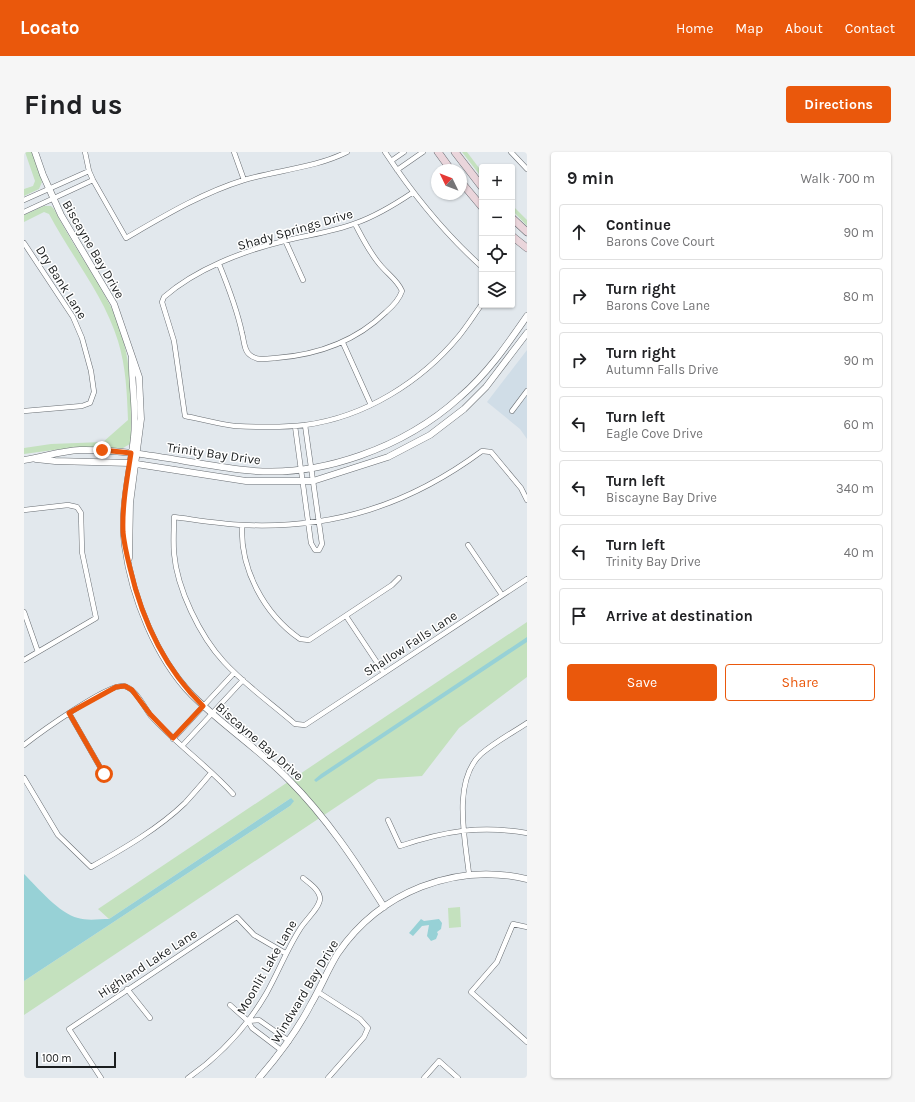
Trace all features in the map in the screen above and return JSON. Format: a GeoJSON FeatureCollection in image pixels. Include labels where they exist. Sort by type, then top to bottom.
{"type":"FeatureCollection","features":[{"type":"Feature","properties":{"kind":"main road"},"geometry":{"type":"LineString","coordinates":[[438,152],[447,164]]}},
{"type":"Feature","properties":{"kind":"main road"},"geometry":{"type":"LineString","coordinates":[[455,152],[479,182]]}},
{"type":"Feature","properties":{"kind":"main road"},"geometry":{"type":"LineString","coordinates":[[467,189],[479,203]]}},
{"type":"Feature","properties":{"kind":"main road"},"geometry":{"type":"LineString","coordinates":[[515,221],[527,232]]}},
{"type":"Feature","properties":{"kind":"main road"},"geometry":{"type":"LineString","coordinates":[[515,238],[527,248]]}},
{"type":"Feature","properties":{"kind":"street","name":"Biscayne Bay Drive"},"geometry":{"type":"LineString","coordinates":[[35,152],[53,199],[72,236],[114,304],[132,357],[135,418],[134,453],[133,463],[125,490],[123,533],[139,602],[155,640],[178,679],[203,706],[276,767],[303,793],[333,831],[384,907]]}},
{"type":"Feature","properties":{"kind":"street"},"geometry":{"type":"LineString","coordinates":[[85,152],[89,171],[93,180],[126,238],[198,199],[244,180],[323,162],[347,152]]}},
{"type":"Feature","properties":{"kind":"street"},"geometry":{"type":"LineString","coordinates":[[234,152],[244,180]]}},
{"type":"Feature","properties":{"kind":"street"},"geometry":{"type":"LineString","coordinates":[[385,152],[412,193],[459,246],[479,264]]}},
{"type":"Feature","properties":{"kind":"street"},"geometry":{"type":"LineString","coordinates":[[391,161],[404,152]]}},
{"type":"Feature","properties":{"kind":"street"},"geometry":{"type":"LineString","coordinates":[[397,170],[423,152]]}},
{"type":"Feature","properties":{"kind":"street"},"geometry":{"type":"LineString","coordinates":[[511,152],[527,169]]}},
{"type":"Feature","properties":{"kind":"street"},"geometry":{"type":"LineString","coordinates":[[24,200],[89,171]]}},
{"type":"Feature","properties":{"kind":"street"},"geometry":{"type":"LineString","coordinates":[[24,212],[93,180]]}},
{"type":"Feature","properties":{"kind":"street","name":"Shady Springs Drive"},"geometry":{"type":"LineString","coordinates":[[295,426],[234,426],[184,416],[175,348],[162,302],[164,297],[188,280],[219,264],[285,240],[355,224],[381,212],[412,193]]}},
{"type":"Feature","properties":{"kind":"street"},"geometry":{"type":"LineString","coordinates":[[219,264],[241,327],[246,352],[258,359],[294,357],[343,342],[382,316],[400,298],[402,291],[400,285],[382,268],[366,246],[355,224]]}},
{"type":"Feature","properties":{"kind":"street"},"geometry":{"type":"LineString","coordinates":[[285,240],[303,280]]}},
{"type":"Feature","properties":{"kind":"street","name":"Dry Bank Lane"},"geometry":{"type":"LineString","coordinates":[[24,243],[73,317],[82,338],[91,371],[94,392],[90,403],[82,406],[24,411]]}},
{"type":"Feature","properties":{"kind":"street"},"geometry":{"type":"LineString","coordinates":[[306,425],[322,544],[319,550],[312,547],[295,426],[338,418],[371,405],[410,382],[434,362],[459,336],[479,308]]}},
{"type":"Feature","properties":{"kind":"street","name":"Trinity Bay Drive"},"geometry":{"type":"LineString","coordinates":[[35,459],[55,452],[79,450],[134,453],[247,470],[312,469],[374,451],[417,430],[460,398],[495,360],[527,316]]}},
{"type":"Feature","properties":{"kind":"street","name":"Trinity Bay Drive"},"geometry":{"type":"LineString","coordinates":[[24,460],[35,459],[54,461],[133,463],[246,481],[313,481],[388,457],[430,435],[464,409],[486,387],[527,334]]}},
{"type":"Feature","properties":{"kind":"street"},"geometry":{"type":"LineString","coordinates":[[343,342],[371,405]]}},
{"type":"Feature","properties":{"kind":"street"},"geometry":{"type":"LineString","coordinates":[[512,411],[527,391]]}},
{"type":"Feature","properties":{"kind":"street"},"geometry":{"type":"LineString","coordinates":[[182,746],[243,680],[234,673],[213,648],[188,603],[174,554],[174,517],[242,525],[319,523],[368,511],[418,491],[440,480],[482,451],[491,452],[521,488],[527,500]]}},
{"type":"Feature","properties":{"kind":"street"},"geometry":{"type":"LineString","coordinates":[[24,510],[68,505],[77,507],[82,518],[82,552],[96,618],[24,660]]}},
{"type":"Feature","properties":{"kind":"street"},"geometry":{"type":"LineString","coordinates":[[242,525],[242,546],[246,562],[260,597],[274,615],[300,639],[309,640],[392,585],[399,578]]}},
{"type":"Feature","properties":{"kind":"street"},"geometry":{"type":"LineString","coordinates":[[468,545],[502,595]]}},
{"type":"Feature","properties":{"kind":"street","name":"Shallow Falls Lane"},"geometry":{"type":"LineString","coordinates":[[243,680],[295,724],[305,725],[527,579]]}},
{"type":"Feature","properties":{"kind":"street"},"geometry":{"type":"LineString","coordinates":[[24,612],[38,652]]}},
{"type":"Feature","properties":{"kind":"street"},"geometry":{"type":"LineString","coordinates":[[346,616],[384,673]]}},
{"type":"Feature","properties":{"kind":"street"},"geometry":{"type":"LineString","coordinates":[[173,738],[234,673]]}},
{"type":"Feature","properties":{"kind":"street"},"geometry":{"type":"LineString","coordinates":[[24,745],[69,713],[116,687],[125,686],[132,690],[150,714],[173,738],[233,794]]}},
{"type":"Feature","properties":{"kind":"street"},"geometry":{"type":"LineString","coordinates":[[69,713],[104,774]]}},
{"type":"Feature","properties":{"kind":"street"},"geometry":{"type":"LineString","coordinates":[[469,874],[462,805],[470,772],[480,754],[527,723]]}},
{"type":"Feature","properties":{"kind":"street"},"geometry":{"type":"LineString","coordinates":[[24,778],[58,835],[91,867],[125,847],[175,811],[193,794],[211,772]]}},
{"type":"Feature","properties":{"kind":"street"},"geometry":{"type":"LineString","coordinates":[[388,820],[400,846],[429,837],[464,829],[511,830],[527,833]]}},
{"type":"Feature","properties":{"kind":"street","name":"Windward Bay Drive"},"geometry":{"type":"LineString","coordinates":[[259,1078],[289,1041],[344,944],[362,924],[384,907],[400,896],[429,884],[469,874],[509,876],[527,879]]}},
{"type":"Feature","properties":{"kind":"street","name":"Moonlit Lake Lane"},"geometry":{"type":"LineString","coordinates":[[188,1078],[209,1063],[239,1034],[266,993],[285,953],[300,927],[316,907],[320,900],[319,893],[303,878]]}},
{"type":"Feature","properties":{"kind":"street","name":"Highland Lake Lane"},"geometry":{"type":"LineString","coordinates":[[101,1078],[69,1028],[238,917],[254,935],[285,953]]}},
{"type":"Feature","properties":{"kind":"street"},"geometry":{"type":"LineString","coordinates":[[527,927],[513,924],[497,962],[471,992],[527,1042]]}},
{"type":"Feature","properties":{"kind":"street"},"geometry":{"type":"LineString","coordinates":[[127,989],[150,1018]]}},
{"type":"Feature","properties":{"kind":"street"},"geometry":{"type":"LineString","coordinates":[[318,992],[360,1019],[368,1028],[364,1038],[328,1078]]}},
{"type":"Feature","properties":{"kind":"street"},"geometry":{"type":"LineString","coordinates":[[230,1006],[248,1021],[252,1028],[282,1050]]}},
{"type":"Feature","properties":{"kind":"street"},"geometry":{"type":"LineString","coordinates":[[248,1021],[259,1020],[289,1041]]}},
{"type":"Feature","properties":{"kind":"street"},"geometry":{"type":"LineString","coordinates":[[424,1078],[439,1061],[458,1078]]}},
{"type":"Feature","properties":{"kind":"shaded area"},"geometry":{"type":"Polygon","coordinates":[[[527,350],[527,439],[520,429],[487,402],[527,350]]]}},
{"type":"Feature","properties":{"kind":"green space"},"geometry":{"type":"Polygon","coordinates":[[[25,152],[32,152],[42,182],[39,189],[24,196],[24,189],[33,186],[35,181],[25,152]]]}},
{"type":"Feature","properties":{"kind":"green space"},"geometry":{"type":"Polygon","coordinates":[[[462,152],[467,152],[479,168],[479,174],[462,152]]]}},
{"type":"Feature","properties":{"kind":"green space"},"geometry":{"type":"Polygon","coordinates":[[[44,206],[51,206],[54,209],[104,294],[118,323],[127,355],[132,405],[130,444],[123,448],[61,449],[24,454],[24,448],[51,444],[103,442],[128,420],[127,390],[123,361],[118,341],[112,324],[96,292],[49,214],[44,212],[24,222],[24,215],[44,206]]]}},
{"type":"Feature","properties":{"kind":"green space"},"geometry":{"type":"Polygon","coordinates":[[[515,208],[527,220],[527,226],[515,213],[515,208]]]}},
{"type":"Feature","properties":{"kind":"green space"},"geometry":{"type":"Polygon","coordinates":[[[527,622],[527,677],[459,728],[422,776],[378,779],[24,1015],[24,981],[290,806],[291,798],[109,919],[98,909],[527,622]]]}},
{"type":"Feature","properties":{"kind":"green space"},"geometry":{"type":"Polygon","coordinates":[[[460,907],[461,927],[449,928],[448,908],[460,907]]]}},
{"type":"Feature","properties":{"kind":"water"},"geometry":{"type":"Polygon","coordinates":[[[527,637],[527,642],[316,782],[314,780],[321,774],[527,637]]]}},
{"type":"Feature","properties":{"kind":"water"},"geometry":{"type":"Polygon","coordinates":[[[291,798],[294,801],[290,806],[24,981],[24,874],[56,906],[71,915],[78,918],[94,920],[109,919],[291,798]]]}},
{"type":"Feature","properties":{"kind":"water"},"geometry":{"type":"Polygon","coordinates":[[[421,919],[424,921],[439,919],[442,923],[441,929],[437,932],[438,934],[436,939],[431,941],[427,936],[429,925],[422,926],[413,936],[409,933],[421,919]]]}},
{"type":"Feature","properties":{"kind":"route"},"geometry":{"type":"LineString","coordinates":[[102,450],[131,453],[125,490],[123,533],[134,585],[146,622],[155,640],[178,679],[203,706],[173,738],[160,726],[139,701],[132,690],[121,685],[69,713],[90,747],[104,774]]}}]}
